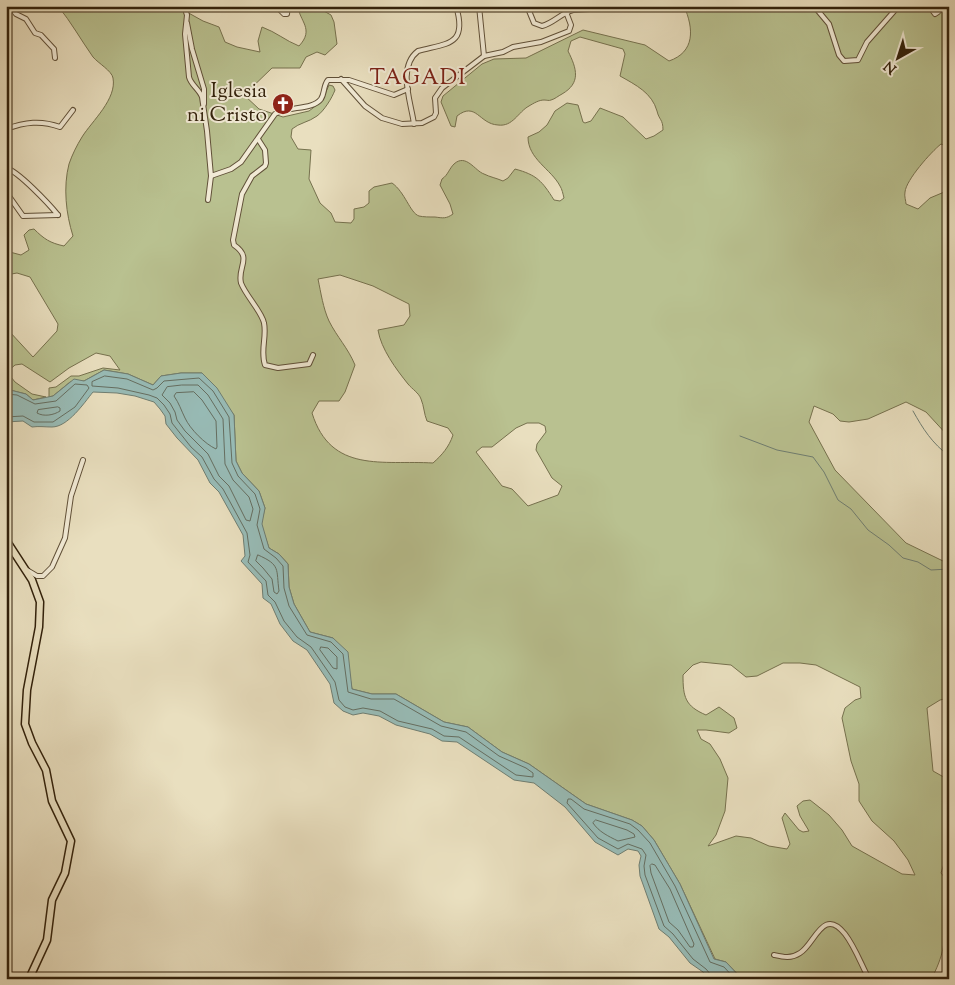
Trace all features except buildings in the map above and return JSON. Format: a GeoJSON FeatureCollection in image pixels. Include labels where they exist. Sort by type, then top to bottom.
{"type":"FeatureCollection","features":[{"type":"Feature","properties":{"kind":"highway"},"geometry":{"type":"LineString","coordinates":[[6,540],[9,551],[24,568],[36,588],[40,609],[27,690],[25,724],[32,743],[46,770],[52,801],[71,841],[65,873],[52,900],[47,940],[29,979]]}},
{"type":"Feature","properties":{"kind":"street"},"geometry":{"type":"LineString","coordinates":[[184,6],[192,49],[204,89],[203,111]]}},
{"type":"Feature","properties":{"kind":"street"},"geometry":{"type":"LineString","coordinates":[[276,6],[284,14],[287,14],[288,6]]}},
{"type":"Feature","properties":{"kind":"street"},"geometry":{"type":"LineString","coordinates":[[414,124],[408,89],[408,69],[414,54],[418,51],[446,44],[457,36],[459,26],[456,6]]}},
{"type":"Feature","properties":{"kind":"street"},"geometry":{"type":"LineString","coordinates":[[479,6],[484,56]]}},
{"type":"Feature","properties":{"kind":"street"},"geometry":{"type":"LineString","coordinates":[[527,6],[534,23],[542,26],[549,24],[566,12],[638,6]]}},
{"type":"Feature","properties":{"kind":"street"},"geometry":{"type":"LineString","coordinates":[[814,6],[829,24],[839,55],[844,61],[858,60],[867,42],[896,9],[896,6]]}},
{"type":"Feature","properties":{"kind":"street"},"geometry":{"type":"LineString","coordinates":[[929,6],[936,14],[941,6]]}},
{"type":"Feature","properties":{"kind":"street"},"geometry":{"type":"LineString","coordinates":[[6,11],[12,8],[16,14],[26,19],[35,33],[41,35],[54,49],[54,58]]}},
{"type":"Feature","properties":{"kind":"street"},"geometry":{"type":"LineString","coordinates":[[340,79],[365,106],[382,118],[402,124],[422,123],[431,120],[436,113],[435,98],[437,94],[484,56],[503,52],[514,47],[541,42],[566,33],[572,25],[566,12]]}},
{"type":"Feature","properties":{"kind":"street"},"geometry":{"type":"LineString","coordinates":[[187,21],[185,34],[189,77],[190,82],[200,93],[207,131],[211,176],[208,200]]}},
{"type":"Feature","properties":{"kind":"street"},"geometry":{"type":"LineString","coordinates":[[211,176],[236,166],[275,114],[281,110],[310,106],[319,101],[322,98],[325,83],[328,80],[349,80],[390,95],[408,89]]}},
{"type":"Feature","properties":{"kind":"street"},"geometry":{"type":"LineString","coordinates":[[6,130],[19,124],[38,122],[48,122],[60,126],[73,110]]}},
{"type":"Feature","properties":{"kind":"street"},"geometry":{"type":"LineString","coordinates":[[258,139],[266,154],[266,163],[265,166],[252,176],[242,194],[233,240],[234,245],[240,249],[243,255],[244,265],[241,280],[246,293],[265,325],[263,354],[265,365],[278,368],[309,364],[313,355]]}},
{"type":"Feature","properties":{"kind":"street"},"geometry":{"type":"LineString","coordinates":[[6,168],[16,172],[44,198],[58,215],[23,216],[6,192]]}},
{"type":"Feature","properties":{"kind":"street"},"geometry":{"type":"LineString","coordinates":[[24,568],[40,576],[46,575],[52,567],[65,538],[71,496],[83,460]]}},
{"type":"Feature","properties":{"kind":"street"},"geometry":{"type":"LineString","coordinates":[[774,955],[786,958],[799,954],[806,949],[820,928],[826,924],[831,924],[837,926],[846,935],[869,979]]}},
{"type":"Feature","properties":{"kind":"street"},"geometry":{"type":"LineString","coordinates":[[944,979],[949,971]]}},
{"type":"Feature","properties":{"kind":"green space"},"geometry":{"type":"Polygon","coordinates":[[[58,6],[176,6],[203,21],[219,27],[225,42],[237,47],[260,52],[258,41],[262,27],[299,46],[304,40],[306,30],[298,6],[321,6],[322,10],[331,15],[334,22],[337,44],[325,55],[317,52],[306,57],[300,68],[272,68],[244,95],[259,109],[283,117],[309,111],[322,101],[329,85],[333,86],[334,93],[320,114],[292,129],[291,137],[298,149],[311,150],[309,179],[320,203],[331,213],[335,222],[351,223],[354,219],[354,209],[364,207],[369,203],[369,191],[374,187],[392,183],[419,216],[442,218],[451,216],[453,214],[450,204],[440,185],[442,179],[454,164],[462,160],[484,174],[503,181],[515,169],[534,176],[542,183],[554,200],[560,201],[564,198],[561,187],[532,152],[528,137],[539,132],[547,125],[555,111],[567,103],[578,105],[583,122],[585,123],[591,121],[600,108],[623,117],[646,139],[663,130],[662,122],[651,99],[643,90],[620,76],[625,54],[623,49],[580,37],[571,41],[568,51],[574,64],[576,75],[568,90],[554,99],[535,103],[508,124],[492,124],[469,111],[457,116],[455,127],[451,126],[441,102],[443,96],[482,64],[494,59],[526,58],[583,30],[645,45],[669,61],[684,52],[690,39],[690,23],[684,6],[949,6],[949,147],[941,144],[931,153],[906,187],[905,195],[906,204],[918,209],[930,198],[949,190],[949,336],[944,339],[946,351],[949,353],[949,437],[926,412],[906,402],[868,419],[849,422],[840,421],[833,414],[814,406],[809,422],[835,470],[906,543],[943,561],[949,558],[949,698],[940,700],[927,708],[933,771],[949,780],[949,848],[941,873],[949,883],[949,906],[944,911],[944,944],[933,976],[934,979],[742,979],[726,962],[715,959],[680,884],[654,840],[642,826],[632,820],[586,804],[529,764],[502,752],[468,727],[444,722],[396,694],[372,694],[352,689],[349,672],[333,638],[310,632],[294,604],[289,587],[288,564],[279,554],[269,548],[261,524],[265,508],[259,491],[242,473],[236,461],[234,415],[202,373],[181,373],[161,376],[153,385],[128,374],[104,370],[84,381],[70,382],[53,396],[49,397],[49,388],[56,387],[71,376],[79,376],[103,368],[120,370],[110,356],[96,353],[69,368],[50,382],[22,364],[15,365],[7,372],[15,382],[32,394],[46,397],[33,400],[26,394],[6,389],[6,332],[9,331],[33,357],[57,331],[58,324],[30,277],[17,273],[6,275],[6,251],[21,255],[29,250],[24,235],[29,230],[34,229],[48,240],[64,246],[73,236],[66,200],[69,164],[82,137],[108,102],[113,86],[112,75],[93,57],[58,6]],[[340,275],[318,279],[329,321],[355,365],[345,392],[339,401],[319,401],[312,413],[321,433],[332,446],[345,455],[361,460],[433,463],[445,451],[453,435],[448,428],[427,421],[420,397],[408,384],[390,358],[382,344],[378,330],[404,325],[410,316],[409,304],[373,286],[340,275]],[[527,423],[516,428],[492,447],[482,447],[476,452],[502,486],[512,489],[528,506],[558,495],[562,486],[552,478],[536,450],[537,444],[546,432],[545,426],[539,423],[527,423]],[[701,662],[693,665],[683,675],[685,695],[689,704],[706,715],[719,707],[734,718],[737,728],[729,733],[697,730],[701,739],[710,744],[720,759],[728,778],[725,811],[716,835],[708,846],[736,836],[751,838],[769,846],[787,849],[790,844],[782,818],[785,813],[799,830],[803,832],[809,831],[800,816],[797,806],[803,801],[810,800],[829,815],[842,830],[852,846],[902,874],[915,875],[908,860],[894,841],[872,821],[859,801],[859,784],[851,761],[842,718],[845,708],[861,698],[860,687],[816,665],[783,663],[757,676],[746,677],[731,665],[701,662]]]}},
{"type":"Feature","properties":{"kind":"water"},"geometry":{"type":"Polygon","coordinates":[[[104,370],[128,374],[153,385],[161,376],[181,373],[202,373],[217,388],[234,415],[236,461],[242,473],[259,491],[265,508],[262,524],[269,548],[279,554],[288,564],[289,587],[294,604],[310,632],[333,638],[348,652],[352,689],[372,694],[396,694],[444,722],[468,727],[502,752],[529,764],[586,804],[632,820],[642,826],[654,840],[680,884],[714,959],[726,962],[742,979],[708,979],[703,972],[690,963],[669,937],[659,929],[640,876],[639,865],[641,856],[638,851],[628,849],[618,855],[595,842],[565,807],[534,783],[514,780],[457,742],[442,741],[430,734],[396,725],[379,716],[363,713],[353,715],[343,711],[334,703],[330,684],[307,650],[293,641],[280,624],[271,604],[263,598],[262,584],[241,561],[245,556],[243,535],[219,492],[210,483],[198,460],[166,424],[165,416],[154,402],[117,393],[93,392],[70,419],[58,426],[32,427],[23,421],[6,422],[6,389],[26,394],[33,400],[53,396],[74,379],[84,381],[104,370]]]}},
{"type":"Feature","properties":{"kind":"waterway"},"geometry":{"type":"LineString","coordinates":[[913,411],[928,435],[949,456]]}},
{"type":"Feature","properties":{"kind":"waterway"},"geometry":{"type":"LineString","coordinates":[[740,436],[777,450],[813,457],[824,472],[838,500],[851,509],[868,530],[903,558],[918,562],[931,570],[949,569]]}},
{"type":"Feature","properties":{"kind":"place","name":"Iglesia ni Cristo"},"geometry":{"type":"Point","coordinates":[283,104]}},
{"type":"Feature","properties":{"kind":"district","name":"TAGADI"},"geometry":{"type":"Point","coordinates":[418,79]}}]}
